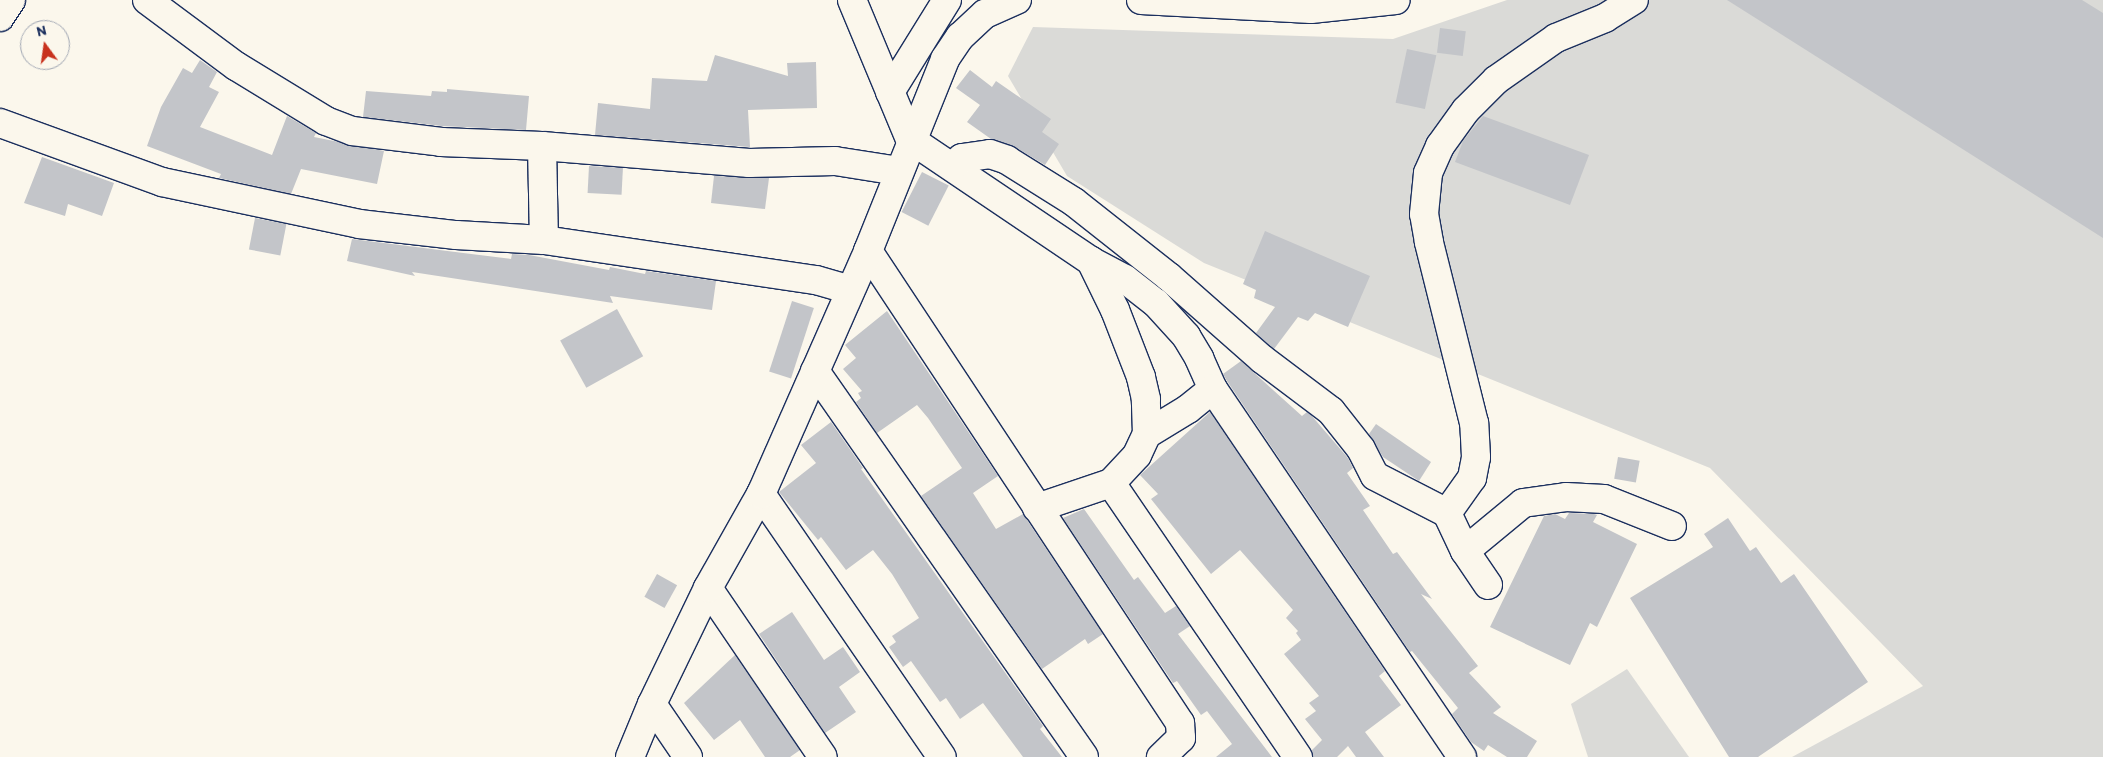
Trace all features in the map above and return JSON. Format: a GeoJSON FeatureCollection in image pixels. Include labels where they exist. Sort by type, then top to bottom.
{"type":"FeatureCollection","features":[{"type":"Feature","properties":{"kind":"street"},"geometry":{"type":"LineString","coordinates":[[0,17],[11,0]]}},
{"type":"Feature","properties":{"kind":"street"},"geometry":{"type":"LineString","coordinates":[[147,0],[236,66],[326,121],[352,131],[441,142],[542,146],[749,163],[835,161],[899,171]]}},
{"type":"Feature","properties":{"kind":"street"},"geometry":{"type":"LineString","coordinates":[[852,0],[910,139],[953,166],[1091,261],[1125,279],[1156,303],[1186,336],[1200,358],[1212,389],[1462,757]]}},
{"type":"Feature","properties":{"kind":"street"},"geometry":{"type":"LineString","coordinates":[[890,92],[947,0]]}},
{"type":"Feature","properties":{"kind":"street"},"geometry":{"type":"LineString","coordinates":[[630,757],[652,704],[708,588],[761,494],[868,251],[910,139],[945,58],[960,37],[985,14],[1017,0]]}},
{"type":"Feature","properties":{"kind":"street"},"geometry":{"type":"LineString","coordinates":[[1141,0],[1311,9],[1396,0]]}},
{"type":"Feature","properties":{"kind":"street"},"geometry":{"type":"LineString","coordinates":[[1447,513],[1472,478],[1476,449],[1474,423],[1429,242],[1424,214],[1428,173],[1440,146],[1466,110],[1496,80],[1556,38],[1605,18],[1634,0]]}},
{"type":"Feature","properties":{"kind":"street"},"geometry":{"type":"LineString","coordinates":[[0,123],[172,184],[359,224],[456,235],[544,240],[807,279],[851,290]]}},
{"type":"Feature","properties":{"kind":"street"},"geometry":{"type":"LineString","coordinates":[[542,146],[544,240]]}},
{"type":"Feature","properties":{"kind":"street"},"geometry":{"type":"LineString","coordinates":[[953,166],[962,158],[990,154],[1007,160],[1074,202],[1169,277],[1262,359],[1331,411],[1361,449],[1375,476],[1447,513],[1465,551],[1488,585]]}},
{"type":"Feature","properties":{"kind":"street"},"geometry":{"type":"LineString","coordinates":[[868,251],[1180,723],[1181,738],[1161,757]]}},
{"type":"Feature","properties":{"kind":"street"},"geometry":{"type":"LineString","coordinates":[[1037,508],[1111,483],[1137,455],[1147,434],[1146,399],[1138,369],[1091,261]]}},
{"type":"Feature","properties":{"kind":"street"},"geometry":{"type":"LineString","coordinates":[[815,370],[1084,757]]}},
{"type":"Feature","properties":{"kind":"street"},"geometry":{"type":"LineString","coordinates":[[1147,434],[1188,410],[1212,389]]}},
{"type":"Feature","properties":{"kind":"street"},"geometry":{"type":"LineString","coordinates":[[1111,483],[1298,757]]}},
{"type":"Feature","properties":{"kind":"street"},"geometry":{"type":"LineString","coordinates":[[761,494],[942,757]]}},
{"type":"Feature","properties":{"kind":"street"},"geometry":{"type":"LineString","coordinates":[[1465,551],[1523,502],[1559,498],[1604,499],[1672,526]]}},
{"type":"Feature","properties":{"kind":"street"},"geometry":{"type":"LineString","coordinates":[[708,588],[823,757]]}},
{"type":"Feature","properties":{"kind":"street"},"geometry":{"type":"LineString","coordinates":[[652,704],[688,757]]}},
{"type":"Feature","properties":{"kind":"shaded area"},"geometry":{"type":"Polygon","coordinates":[[[1507,0],[2103,0],[2103,757],[1792,757],[1923,686],[1710,468],[1204,263],[1067,176],[1008,76],[1033,27],[1393,39],[1507,0]]]}},
{"type":"Feature","properties":{"kind":"shaded area"},"geometry":{"type":"Polygon","coordinates":[[[1627,669],[1689,757],[1588,757],[1571,704],[1627,669]]]}},
{"type":"Feature","properties":{"kind":"building"},"geometry":{"type":"Polygon","coordinates":[[[1727,0],[2082,0],[2103,13],[2103,238],[1727,0]]]}},
{"type":"Feature","properties":{"kind":"building"},"geometry":{"type":"Polygon","coordinates":[[[1440,28],[1466,31],[1463,56],[1437,53],[1440,28]]]}},
{"type":"Feature","properties":{"kind":"building"},"geometry":{"type":"Polygon","coordinates":[[[1407,49],[1436,55],[1425,109],[1396,103],[1407,49]]]}},
{"type":"Feature","properties":{"kind":"building"},"geometry":{"type":"Polygon","coordinates":[[[715,55],[788,76],[787,63],[816,62],[817,108],[748,110],[750,147],[595,135],[598,103],[650,109],[652,78],[707,81],[715,55]]]}},
{"type":"Feature","properties":{"kind":"building"},"geometry":{"type":"Polygon","coordinates":[[[200,60],[217,72],[209,87],[219,92],[200,127],[272,155],[287,116],[316,133],[314,137],[384,151],[377,184],[301,169],[291,194],[219,178],[221,174],[147,146],[161,107],[183,68],[192,73],[200,60]]]}},
{"type":"Feature","properties":{"kind":"building"},"geometry":{"type":"Polygon","coordinates":[[[970,70],[992,87],[996,81],[1051,119],[1042,132],[1059,144],[1045,165],[1015,147],[991,139],[967,122],[980,105],[956,88],[970,70]]]}},
{"type":"Feature","properties":{"kind":"building"},"geometry":{"type":"Polygon","coordinates":[[[447,89],[529,96],[526,130],[442,126],[363,117],[366,91],[431,96],[432,91],[447,92],[447,89]]]}},
{"type":"Feature","properties":{"kind":"building"},"geometry":{"type":"Polygon","coordinates":[[[1483,116],[1589,155],[1570,205],[1455,162],[1463,141],[1483,116]]]}},
{"type":"Feature","properties":{"kind":"building"},"geometry":{"type":"Polygon","coordinates":[[[42,157],[114,183],[102,216],[68,204],[65,216],[24,203],[42,157]]]}},
{"type":"Feature","properties":{"kind":"building"},"geometry":{"type":"Polygon","coordinates":[[[589,166],[623,168],[622,195],[588,193],[589,166]]]}},
{"type":"Feature","properties":{"kind":"building"},"geometry":{"type":"Polygon","coordinates":[[[922,172],[949,186],[928,226],[902,212],[922,172]]]}},
{"type":"Feature","properties":{"kind":"building"},"geometry":{"type":"Polygon","coordinates":[[[714,176],[769,178],[765,209],[711,203],[714,176]]]}},
{"type":"Feature","properties":{"kind":"building"},"geometry":{"type":"Polygon","coordinates":[[[255,218],[286,224],[280,256],[249,249],[255,218]]]}},
{"type":"Feature","properties":{"kind":"building"},"geometry":{"type":"Polygon","coordinates":[[[1265,231],[1370,276],[1348,327],[1315,313],[1308,321],[1298,317],[1274,349],[1256,333],[1275,307],[1254,298],[1256,290],[1243,284],[1265,231]]]}},
{"type":"Feature","properties":{"kind":"building"},"geometry":{"type":"Polygon","coordinates":[[[352,239],[511,259],[512,254],[529,255],[609,270],[610,267],[645,274],[646,271],[716,281],[712,310],[610,296],[613,303],[412,272],[415,276],[347,261],[352,239]]]}},
{"type":"Feature","properties":{"kind":"building"},"geometry":{"type":"Polygon","coordinates":[[[792,301],[814,308],[791,378],[769,371],[792,301]]]}},
{"type":"Feature","properties":{"kind":"building"},"geometry":{"type":"Polygon","coordinates":[[[617,309],[643,356],[586,388],[560,341],[617,309]]]}},
{"type":"Feature","properties":{"kind":"building"},"geometry":{"type":"Polygon","coordinates":[[[887,311],[998,476],[973,493],[996,529],[1023,514],[1103,634],[1088,644],[1085,639],[1042,669],[921,496],[962,468],[928,418],[917,405],[877,433],[856,402],[861,398],[858,393],[862,391],[843,369],[856,358],[845,345],[887,311]]]}},
{"type":"Feature","properties":{"kind":"building"},"geometry":{"type":"Polygon","coordinates":[[[1241,361],[1302,416],[1307,412],[1311,415],[1348,458],[1353,468],[1347,473],[1370,506],[1363,510],[1393,554],[1397,552],[1432,599],[1421,594],[1478,666],[1469,673],[1501,707],[1493,713],[1537,741],[1527,757],[1507,757],[1488,745],[1484,751],[1471,742],[1452,714],[1458,708],[1412,651],[1410,652],[1227,381],[1223,374],[1241,361]]]}},
{"type":"Feature","properties":{"kind":"building"},"geometry":{"type":"Polygon","coordinates":[[[1210,412],[1385,671],[1379,676],[1401,705],[1365,732],[1384,757],[1356,757],[1348,746],[1337,757],[1313,757],[1312,750],[1322,740],[1305,719],[1316,711],[1309,703],[1319,696],[1284,654],[1301,640],[1296,633],[1298,631],[1286,618],[1293,610],[1240,550],[1211,574],[1151,499],[1158,494],[1140,475],[1210,412]]]}},
{"type":"Feature","properties":{"kind":"building"},"geometry":{"type":"Polygon","coordinates":[[[831,422],[863,468],[861,469],[1043,726],[1040,729],[1062,757],[1023,757],[983,703],[960,719],[946,698],[940,702],[911,661],[903,667],[889,647],[896,642],[892,636],[919,618],[892,574],[873,550],[846,570],[821,537],[818,540],[779,492],[816,463],[801,445],[831,422]]]}},
{"type":"Feature","properties":{"kind":"building"},"geometry":{"type":"Polygon","coordinates":[[[1376,424],[1431,462],[1419,481],[1383,457],[1369,434],[1376,424]]]}},
{"type":"Feature","properties":{"kind":"building"},"geometry":{"type":"Polygon","coordinates":[[[1618,457],[1640,461],[1636,482],[1614,479],[1618,457]]]}},
{"type":"Feature","properties":{"kind":"building"},"geometry":{"type":"Polygon","coordinates":[[[1084,509],[1134,580],[1138,577],[1165,613],[1176,606],[1190,626],[1178,634],[1272,757],[1216,757],[1232,744],[1207,711],[1201,715],[1177,681],[1173,683],[1063,518],[1084,509]]]}},
{"type":"Feature","properties":{"kind":"building"},"geometry":{"type":"Polygon","coordinates":[[[1569,513],[1597,515],[1593,522],[1637,544],[1597,627],[1590,623],[1570,665],[1490,627],[1544,516],[1555,514],[1565,519],[1569,513]]]}},
{"type":"Feature","properties":{"kind":"building"},"geometry":{"type":"Polygon","coordinates":[[[1728,518],[1750,551],[1756,547],[1781,583],[1794,574],[1868,682],[1758,757],[1729,757],[1630,598],[1713,547],[1704,534],[1728,518]]]}},
{"type":"Feature","properties":{"kind":"building"},"geometry":{"type":"Polygon","coordinates":[[[657,574],[677,585],[665,608],[644,597],[657,574]]]}},
{"type":"Feature","properties":{"kind":"building"},"geometry":{"type":"Polygon","coordinates":[[[792,612],[824,660],[843,647],[860,672],[839,687],[856,712],[825,733],[759,634],[792,612]]]}},
{"type":"Feature","properties":{"kind":"building"},"geometry":{"type":"Polygon","coordinates":[[[735,655],[800,750],[790,757],[765,757],[740,720],[714,740],[684,703],[735,655]]]}}]}
